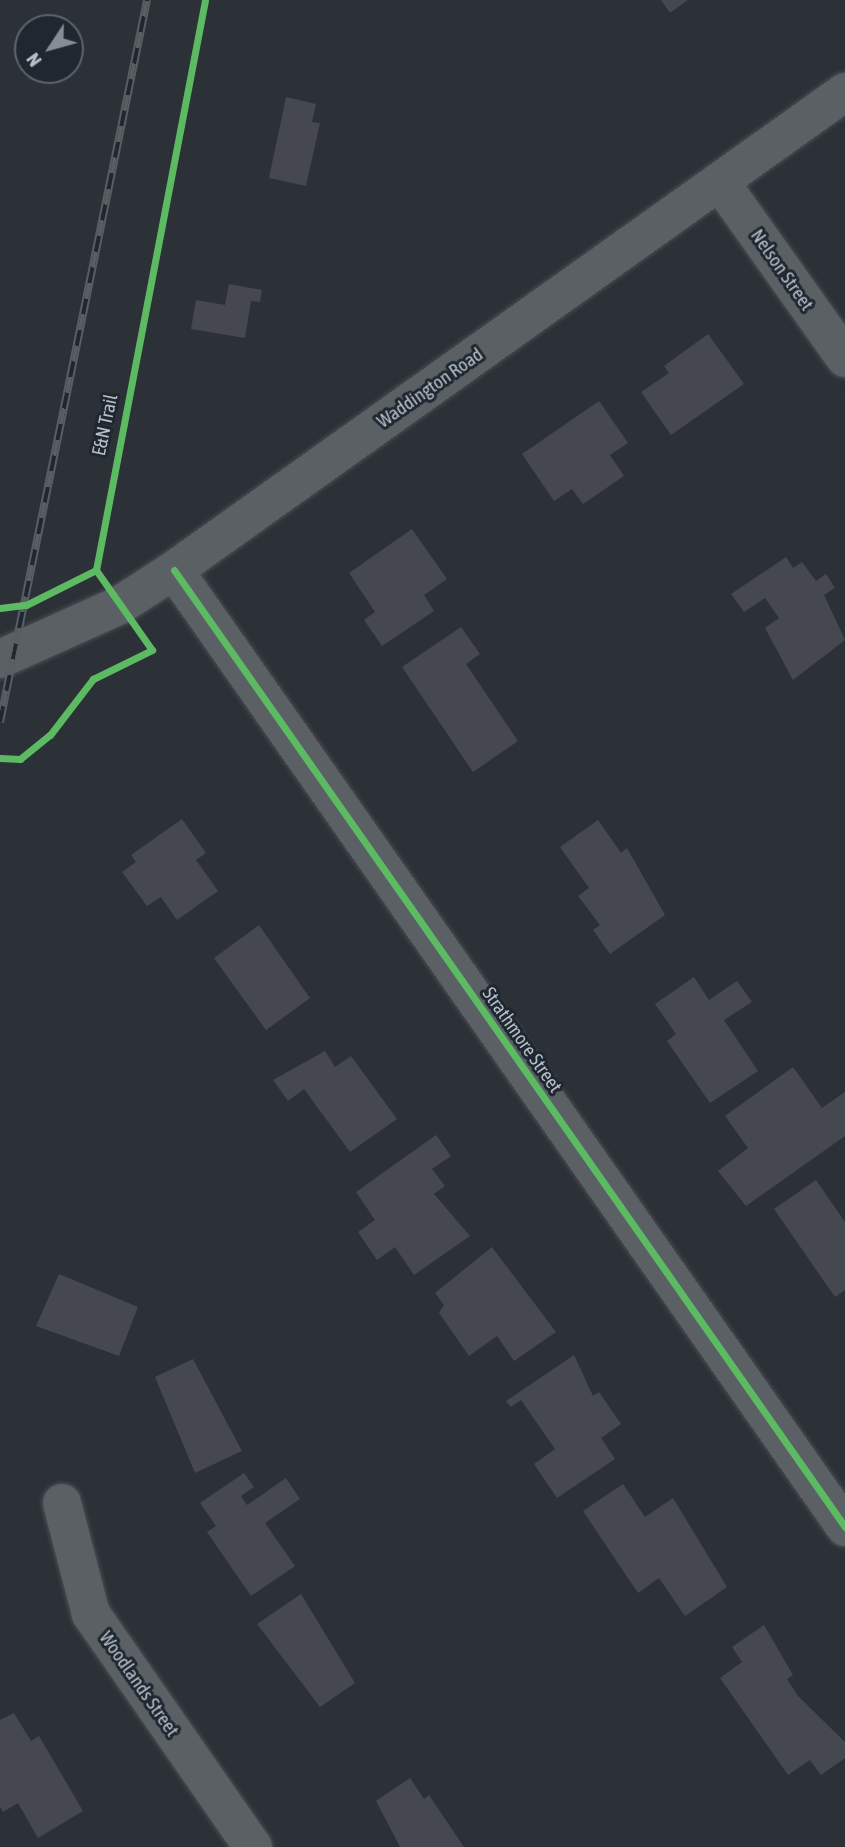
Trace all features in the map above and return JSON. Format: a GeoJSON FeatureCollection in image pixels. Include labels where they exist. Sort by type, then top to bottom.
{"type":"FeatureCollection","features":[{"type":"Feature","properties":{"kind":"street","name":"Waddington Road"},"geometry":{"type":"LineString","coordinates":[[0,659],[120,605],[174,570],[845,92]]}},
{"type":"Feature","properties":{"kind":"street","name":"Nelson Street"},"geometry":{"type":"LineString","coordinates":[[720,181],[845,358]]}},
{"type":"Feature","properties":{"kind":"street","name":"Strathmore Street"},"geometry":{"type":"LineString","coordinates":[[174,570],[845,1527]]}},
{"type":"Feature","properties":{"kind":"street","name":"Woodlands Street"},"geometry":{"type":"LineString","coordinates":[[62,1503],[91,1614],[253,1847]]}},
{"type":"Feature","properties":{"kind":"building"},"geometry":{"type":"Polygon","coordinates":[[[661,0],[688,0],[670,13],[661,0]]]}},
{"type":"Feature","properties":{"kind":"building"},"geometry":{"type":"Polygon","coordinates":[[[286,97],[316,104],[312,122],[320,123],[306,186],[269,178],[286,97]]]}},
{"type":"Feature","properties":{"kind":"building"},"geometry":{"type":"Polygon","coordinates":[[[229,284],[262,290],[260,302],[251,301],[245,338],[191,329],[196,300],[225,305],[229,284]]]}},
{"type":"Feature","properties":{"kind":"building"},"geometry":{"type":"Polygon","coordinates":[[[708,334],[744,384],[671,435],[641,392],[669,373],[664,366],[708,334]]]}},
{"type":"Feature","properties":{"kind":"building"},"geometry":{"type":"Polygon","coordinates":[[[599,401],[628,443],[610,455],[624,476],[583,504],[572,489],[554,501],[522,454],[599,401]]]}},
{"type":"Feature","properties":{"kind":"building"},"geometry":{"type":"Polygon","coordinates":[[[412,529],[447,579],[424,595],[434,611],[382,646],[364,620],[375,612],[349,573],[412,529]]]}},
{"type":"Feature","properties":{"kind":"building"},"geometry":{"type":"Polygon","coordinates":[[[786,557],[793,568],[802,562],[816,581],[826,574],[835,588],[824,595],[845,640],[793,680],[765,628],[779,618],[765,598],[744,612],[731,594],[786,557]]]}},
{"type":"Feature","properties":{"kind":"building"},"geometry":{"type":"Polygon","coordinates":[[[461,627],[480,654],[466,664],[518,741],[473,772],[402,667],[461,627]]]}},
{"type":"Feature","properties":{"kind":"building"},"geometry":{"type":"Polygon","coordinates":[[[182,819],[206,853],[196,860],[218,891],[177,920],[161,897],[147,906],[122,872],[136,862],[131,855],[182,819]]]}},
{"type":"Feature","properties":{"kind":"building"},"geometry":{"type":"Polygon","coordinates":[[[598,820],[621,853],[627,848],[665,915],[610,954],[593,930],[600,925],[578,896],[589,888],[560,847],[598,820]]]}},
{"type":"Feature","properties":{"kind":"building"},"geometry":{"type":"Polygon","coordinates":[[[259,925],[310,998],[266,1030],[214,958],[259,925]]]}},
{"type":"Feature","properties":{"kind":"building"},"geometry":{"type":"Polygon","coordinates":[[[694,977],[709,1000],[737,981],[752,1002],[724,1020],[758,1071],[710,1103],[667,1041],[676,1034],[655,1004],[694,977]]]}},
{"type":"Feature","properties":{"kind":"building"},"geometry":{"type":"Polygon","coordinates":[[[325,1051],[335,1067],[351,1056],[397,1119],[350,1152],[304,1089],[288,1101],[273,1080],[325,1051]]]}},
{"type":"Feature","properties":{"kind":"building"},"geometry":{"type":"Polygon","coordinates":[[[793,1067],[822,1108],[845,1092],[845,1136],[746,1206],[718,1171],[748,1148],[725,1116],[793,1067]]]}},
{"type":"Feature","properties":{"kind":"building"},"geometry":{"type":"Polygon","coordinates":[[[436,1135],[451,1156],[432,1169],[445,1186],[434,1194],[470,1236],[414,1275],[395,1247],[377,1260],[358,1232],[375,1220],[356,1192],[436,1135]]]}},
{"type":"Feature","properties":{"kind":"building"},"geometry":{"type":"Polygon","coordinates":[[[816,1180],[845,1222],[845,1290],[835,1297],[774,1209],[816,1180]]]}},
{"type":"Feature","properties":{"kind":"building"},"geometry":{"type":"Polygon","coordinates":[[[492,1247],[556,1332],[514,1361],[497,1336],[469,1356],[439,1313],[444,1305],[435,1293],[492,1247]]]}},
{"type":"Feature","properties":{"kind":"building"},"geometry":{"type":"Polygon","coordinates":[[[59,1274],[138,1307],[119,1356],[36,1326],[59,1274]]]}},
{"type":"Feature","properties":{"kind":"building"},"geometry":{"type":"Polygon","coordinates":[[[574,1355],[593,1396],[599,1392],[621,1424],[601,1438],[615,1459],[557,1498],[534,1464],[555,1449],[521,1400],[511,1407],[506,1401],[574,1355]]]}},
{"type":"Feature","properties":{"kind":"building"},"geometry":{"type":"Polygon","coordinates":[[[193,1359],[242,1451],[195,1473],[155,1377],[193,1359]]]}},
{"type":"Feature","properties":{"kind":"building"},"geometry":{"type":"Polygon","coordinates":[[[244,1473],[254,1487],[241,1496],[247,1505],[286,1478],[300,1499],[265,1523],[295,1566],[251,1596],[207,1532],[216,1526],[200,1503],[244,1473]]]}},
{"type":"Feature","properties":{"kind":"building"},"geometry":{"type":"Polygon","coordinates":[[[623,1484],[645,1517],[673,1498],[727,1587],[685,1616],[659,1578],[638,1593],[583,1511],[623,1484]]]}},
{"type":"Feature","properties":{"kind":"building"},"geometry":{"type":"Polygon","coordinates":[[[301,1594],[355,1683],[320,1707],[257,1624],[301,1594]]]}},
{"type":"Feature","properties":{"kind":"building"},"geometry":{"type":"Polygon","coordinates":[[[764,1625],[793,1675],[787,1679],[798,1696],[845,1742],[845,1758],[821,1775],[810,1760],[788,1775],[720,1678],[742,1662],[732,1647],[764,1625]]]}},
{"type":"Feature","properties":{"kind":"building"},"geometry":{"type":"Polygon","coordinates":[[[14,1713],[31,1741],[39,1736],[83,1811],[38,1838],[18,1803],[3,1812],[0,1807],[0,1720],[14,1713]]]}},
{"type":"Feature","properties":{"kind":"building"},"geometry":{"type":"Polygon","coordinates":[[[410,1778],[424,1799],[429,1795],[464,1847],[400,1847],[376,1801],[410,1778]]]}},
{"type":"Feature","properties":{"kind":"railway"},"geometry":{"type":"LineString","coordinates":[[0,722],[147,0]]}},
{"type":"Feature","properties":{"kind":"cycle path","name":"E&N Trail"},"geometry":{"type":"LineString","coordinates":[[0,758],[20,759],[50,735],[93,679],[152,650],[96,570],[205,0]]}},
{"type":"Feature","properties":{"kind":"cycle path"},"geometry":{"type":"LineString","coordinates":[[0,608],[26,605],[96,570]]}},
{"type":"Feature","properties":{"kind":"cycle path"},"geometry":{"type":"LineString","coordinates":[[174,570],[845,1527]]}}]}
